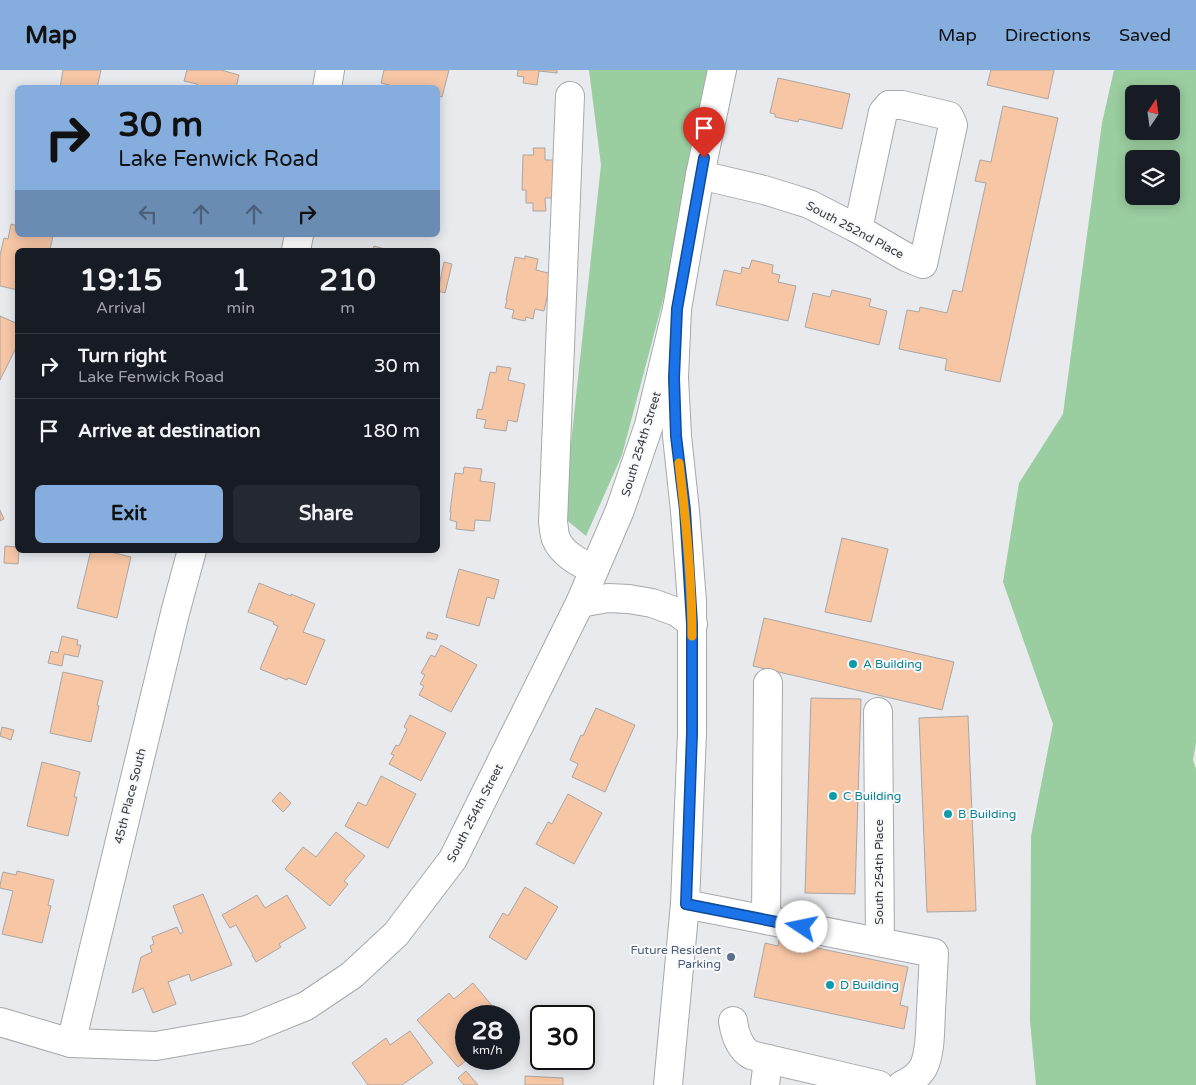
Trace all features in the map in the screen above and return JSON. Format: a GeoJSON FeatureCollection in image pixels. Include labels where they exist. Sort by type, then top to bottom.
{"type":"FeatureCollection","features":[{"type":"Feature","properties":{"kind":"street"},"geometry":{"type":"LineString","coordinates":[[328,85],[330,70]]}},
{"type":"Feature","properties":{"kind":"street"},"geometry":{"type":"LineString","coordinates":[[668,1085],[686,904],[692,733],[692,624],[685,510],[676,436],[674,378],[677,309],[700,176],[722,70]]}},
{"type":"Feature","properties":{"kind":"street"},"geometry":{"type":"LineString","coordinates":[[570,96],[553,522],[556,538],[563,550],[579,563],[594,570]]}},
{"type":"Feature","properties":{"kind":"street","name":"South 252nd Place"},"geometry":{"type":"LineString","coordinates":[[700,176],[764,190],[809,204],[915,262],[923,264],[953,125],[949,116],[902,105],[890,105],[883,112],[858,230]]}},
{"type":"Feature","properties":{"kind":"street","name":"South 254th Street"},"geometry":{"type":"LineString","coordinates":[[0,1022],[71,1043],[156,1046],[247,1030],[306,1006],[352,975],[396,934],[453,859],[580,603],[620,510],[649,425],[677,309]]}},
{"type":"Feature","properties":{"kind":"street","name":"45th Place South"},"geometry":{"type":"LineString","coordinates":[[71,1043],[191,553]]}},
{"type":"Feature","properties":{"kind":"street"},"geometry":{"type":"LineString","coordinates":[[580,603],[608,598],[652,603],[677,612],[692,624]]}},
{"type":"Feature","properties":{"kind":"street"},"geometry":{"type":"LineString","coordinates":[[766,920],[768,683]]}},
{"type":"Feature","properties":{"kind":"street","name":"South 254th Place"},"geometry":{"type":"LineString","coordinates":[[878,712],[880,942]]}},
{"type":"Feature","properties":{"kind":"street","name":"South 254th Place"},"geometry":{"type":"LineString","coordinates":[[686,904],[934,953],[929,1044],[924,1064],[914,1081]]}},
{"type":"Feature","properties":{"kind":"street"},"geometry":{"type":"LineString","coordinates":[[733,1022],[734,1031],[739,1043],[767,1072],[879,1085]]}},
{"type":"Feature","properties":{"kind":"green space"},"geometry":{"type":"Polygon","coordinates":[[[589,70],[707,70],[666,289],[622,455],[586,536],[563,517],[601,165],[589,70]]]}},
{"type":"Feature","properties":{"kind":"green space"},"geometry":{"type":"Polygon","coordinates":[[[1114,70],[1196,70],[1196,743],[1193,760],[1196,769],[1196,1085],[1036,1085],[1030,1021],[1031,836],[1053,724],[1003,582],[1019,483],[1063,414],[1102,123],[1114,70]]]}},
{"type":"Feature","properties":{"kind":"building"},"geometry":{"type":"Polygon","coordinates":[[[63,70],[101,70],[98,85],[60,85],[63,70]]]}},
{"type":"Feature","properties":{"kind":"building"},"geometry":{"type":"Polygon","coordinates":[[[187,70],[221,70],[239,75],[237,85],[197,85],[184,81],[187,70]]]}},
{"type":"Feature","properties":{"kind":"building"},"geometry":{"type":"Polygon","coordinates":[[[384,70],[449,70],[442,97],[440,96],[440,85],[389,85],[381,83],[384,70]]]}},
{"type":"Feature","properties":{"kind":"building"},"geometry":{"type":"Polygon","coordinates":[[[518,70],[557,70],[557,73],[539,71],[537,85],[523,83],[524,77],[517,76],[518,70]]]}},
{"type":"Feature","properties":{"kind":"building"},"geometry":{"type":"Polygon","coordinates":[[[991,70],[1054,70],[1048,99],[987,85],[991,70]]]}},
{"type":"Feature","properties":{"kind":"building"},"geometry":{"type":"Polygon","coordinates":[[[778,78],[850,94],[842,129],[799,119],[798,122],[775,117],[775,114],[770,113],[778,78]]]}},
{"type":"Feature","properties":{"kind":"building"},"geometry":{"type":"Polygon","coordinates":[[[1003,106],[1058,118],[1000,382],[945,370],[947,359],[899,349],[907,310],[919,312],[920,307],[947,313],[953,290],[962,292],[986,183],[975,181],[980,160],[991,162],[1003,106]]]}},
{"type":"Feature","properties":{"kind":"building"},"geometry":{"type":"Polygon","coordinates":[[[533,148],[545,148],[545,160],[562,160],[562,198],[545,198],[546,211],[533,211],[533,203],[526,203],[526,190],[522,190],[523,155],[534,155],[533,148]]]}},
{"type":"Feature","properties":{"kind":"building"},"geometry":{"type":"Polygon","coordinates":[[[11,224],[15,225],[15,237],[53,237],[50,248],[15,248],[15,289],[0,286],[0,255],[4,238],[8,239],[11,224]]]}},
{"type":"Feature","properties":{"kind":"building"},"geometry":{"type":"Polygon","coordinates":[[[525,256],[538,259],[536,270],[552,274],[544,311],[535,309],[533,319],[526,317],[525,321],[512,318],[514,310],[505,308],[515,257],[525,259],[525,256]]]}},
{"type":"Feature","properties":{"kind":"building"},"geometry":{"type":"Polygon","coordinates":[[[752,260],[773,265],[772,273],[780,275],[778,282],[796,286],[788,321],[716,305],[724,270],[741,274],[742,267],[749,269],[752,260]]]}},
{"type":"Feature","properties":{"kind":"building"},"geometry":{"type":"Polygon","coordinates":[[[444,262],[452,264],[445,293],[440,292],[444,262]]]}},
{"type":"Feature","properties":{"kind":"building"},"geometry":{"type":"Polygon","coordinates":[[[832,290],[871,299],[869,306],[887,311],[879,345],[805,327],[813,293],[830,297],[832,290]]]}},
{"type":"Feature","properties":{"kind":"building"},"geometry":{"type":"Polygon","coordinates":[[[0,316],[15,323],[15,350],[0,380],[0,316]]]}},
{"type":"Feature","properties":{"kind":"building"},"geometry":{"type":"Polygon","coordinates":[[[497,366],[511,368],[508,380],[525,384],[517,422],[508,420],[506,431],[484,428],[486,420],[476,418],[478,409],[482,410],[490,372],[496,373],[497,366]]]}},
{"type":"Feature","properties":{"kind":"building"},"geometry":{"type":"Polygon","coordinates":[[[464,467],[482,469],[480,481],[495,483],[490,521],[475,520],[474,531],[456,529],[457,522],[450,520],[455,473],[463,474],[464,467]]]}},
{"type":"Feature","properties":{"kind":"building"},"geometry":{"type":"Polygon","coordinates":[[[0,510],[4,519],[0,521],[0,510]]]}},
{"type":"Feature","properties":{"kind":"building"},"geometry":{"type":"Polygon","coordinates":[[[842,538],[888,549],[871,622],[825,612],[842,538]]]}},
{"type":"Feature","properties":{"kind":"building"},"geometry":{"type":"Polygon","coordinates":[[[5,546],[15,547],[15,553],[19,553],[18,564],[4,563],[5,546]]]}},
{"type":"Feature","properties":{"kind":"building"},"geometry":{"type":"Polygon","coordinates":[[[90,553],[115,553],[131,557],[117,618],[77,608],[90,553]]]}},
{"type":"Feature","properties":{"kind":"building"},"geometry":{"type":"Polygon","coordinates":[[[459,569],[499,580],[494,599],[487,597],[479,626],[446,617],[459,569]]]}},
{"type":"Feature","properties":{"kind":"building"},"geometry":{"type":"Polygon","coordinates":[[[259,583],[315,604],[303,632],[325,640],[306,685],[288,678],[287,680],[260,669],[278,626],[273,624],[274,622],[248,612],[259,583]]]}},
{"type":"Feature","properties":{"kind":"building","name":"A Building"},"geometry":{"type":"Polygon","coordinates":[[[764,618],[954,662],[942,710],[753,666],[764,618]]]}},
{"type":"Feature","properties":{"kind":"building"},"geometry":{"type":"Polygon","coordinates":[[[428,632],[438,635],[436,640],[426,638],[428,632]]]}},
{"type":"Feature","properties":{"kind":"building"},"geometry":{"type":"Polygon","coordinates":[[[62,636],[78,640],[77,645],[81,645],[78,657],[64,654],[62,666],[48,663],[51,651],[58,653],[62,636]]]}},
{"type":"Feature","properties":{"kind":"building"},"geometry":{"type":"Polygon","coordinates":[[[441,645],[477,665],[451,712],[419,695],[424,686],[420,684],[425,675],[421,673],[431,655],[435,657],[441,645]]]}},
{"type":"Feature","properties":{"kind":"building"},"geometry":{"type":"Polygon","coordinates":[[[63,672],[103,681],[91,742],[50,733],[63,672]]]}},
{"type":"Feature","properties":{"kind":"building","name":"C Building"},"geometry":{"type":"Polygon","coordinates":[[[811,698],[861,699],[855,894],[805,893],[811,698]]]}},
{"type":"Feature","properties":{"kind":"building"},"geometry":{"type":"Polygon","coordinates":[[[596,708],[635,725],[605,792],[572,777],[578,764],[570,760],[596,708]]]}},
{"type":"Feature","properties":{"kind":"building"},"geometry":{"type":"Polygon","coordinates":[[[410,715],[446,733],[421,781],[389,764],[394,755],[391,754],[396,745],[399,746],[407,729],[404,727],[410,715]]]}},
{"type":"Feature","properties":{"kind":"building","name":"B Building"},"geometry":{"type":"Polygon","coordinates":[[[968,716],[976,911],[927,912],[919,718],[968,716]]]}},
{"type":"Feature","properties":{"kind":"building"},"geometry":{"type":"Polygon","coordinates":[[[2,727],[14,730],[11,740],[0,736],[2,727]]]}},
{"type":"Feature","properties":{"kind":"building"},"geometry":{"type":"Polygon","coordinates":[[[42,762],[80,772],[74,797],[77,797],[68,836],[27,826],[42,762]]]}},
{"type":"Feature","properties":{"kind":"building"},"geometry":{"type":"Polygon","coordinates":[[[381,776],[416,794],[388,848],[345,826],[358,802],[366,806],[381,776]]]}},
{"type":"Feature","properties":{"kind":"building"},"geometry":{"type":"Polygon","coordinates":[[[280,792],[291,803],[283,812],[272,801],[280,792]]]}},
{"type":"Feature","properties":{"kind":"building"},"geometry":{"type":"Polygon","coordinates":[[[568,794],[602,813],[574,864],[536,844],[548,822],[552,824],[568,794]]]}},
{"type":"Feature","properties":{"kind":"building"},"geometry":{"type":"Polygon","coordinates":[[[336,832],[365,856],[344,881],[348,884],[330,906],[285,869],[303,847],[316,857],[336,832]]]}},
{"type":"Feature","properties":{"kind":"building"},"geometry":{"type":"Polygon","coordinates":[[[17,871],[54,880],[48,905],[51,906],[42,943],[2,934],[13,891],[0,888],[3,872],[16,875],[17,871]]]}},
{"type":"Feature","properties":{"kind":"building"},"geometry":{"type":"Polygon","coordinates":[[[525,887],[558,907],[526,960],[489,937],[503,913],[508,916],[525,887]]]}},
{"type":"Feature","properties":{"kind":"building"},"geometry":{"type":"Polygon","coordinates":[[[203,894],[232,965],[191,981],[189,974],[168,982],[176,1004],[153,1013],[143,988],[132,993],[141,957],[152,952],[150,946],[154,944],[152,937],[177,927],[180,934],[183,932],[173,906],[203,894]]]}},
{"type":"Feature","properties":{"kind":"building"},"geometry":{"type":"Polygon","coordinates":[[[257,895],[265,908],[287,895],[306,928],[279,944],[281,947],[256,962],[236,925],[230,928],[222,915],[257,895]]]}},
{"type":"Feature","properties":{"kind":"building","name":"D Building"},"geometry":{"type":"Polygon","coordinates":[[[779,940],[908,967],[900,1005],[908,1007],[904,1029],[754,997],[765,943],[778,946],[779,940]]]}},
{"type":"Feature","properties":{"kind":"building"},"geometry":{"type":"Polygon","coordinates":[[[473,983],[491,1005],[455,1005],[455,1064],[417,1020],[449,993],[454,999],[473,983]]]}},
{"type":"Feature","properties":{"kind":"building"},"geometry":{"type":"Polygon","coordinates":[[[410,1031],[433,1063],[402,1085],[368,1085],[352,1063],[386,1038],[390,1045],[410,1031]]]}},
{"type":"Feature","properties":{"kind":"building"},"geometry":{"type":"Polygon","coordinates":[[[466,1071],[478,1085],[464,1085],[458,1078],[466,1071]]]}},
{"type":"Feature","properties":{"kind":"building"},"geometry":{"type":"Polygon","coordinates":[[[525,1076],[563,1078],[563,1085],[525,1085],[525,1076]]]}},
{"type":"Feature","properties":{"kind":"slow traffic"},"geometry":{"type":"LineString","coordinates":[[679,463],[685,510],[692,602],[692,636]]}},
{"type":"Feature","properties":{"kind":"place","name":"A Building"},"geometry":{"type":"Point","coordinates":[853,664]}},
{"type":"Feature","properties":{"kind":"place","name":"C Building"},"geometry":{"type":"Point","coordinates":[833,796]}},
{"type":"Feature","properties":{"kind":"place","name":"B Building"},"geometry":{"type":"Point","coordinates":[948,814]}},
{"type":"Feature","properties":{"kind":"place","name":"Future Resident Parking"},"geometry":{"type":"Point","coordinates":[731,957]}},
{"type":"Feature","properties":{"kind":"place","name":"D Building"},"geometry":{"type":"Point","coordinates":[830,985]}},
{"type":"Feature","properties":{"kind":"route"},"geometry":{"type":"LineString","coordinates":[[704,158],[677,309],[674,378],[676,436],[685,510],[692,602],[692,733],[686,904],[802,927]]}}]}
